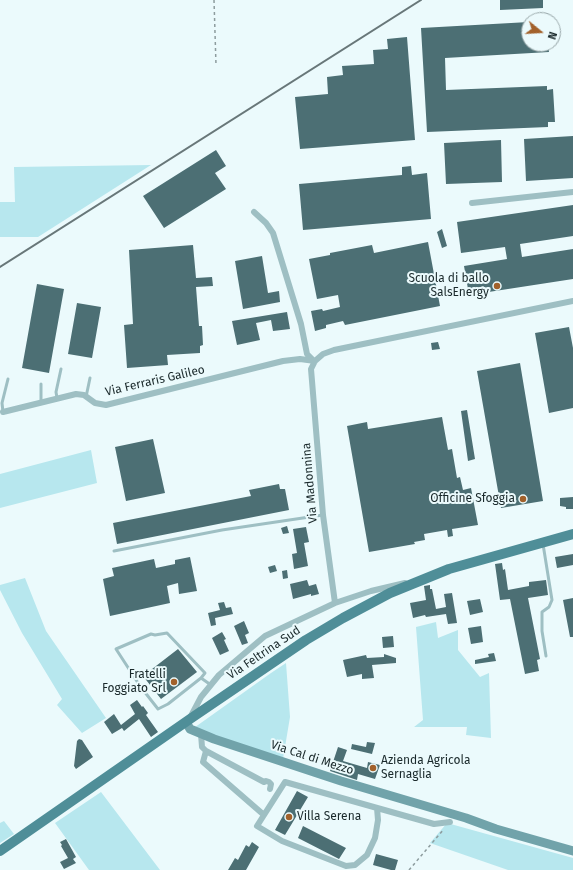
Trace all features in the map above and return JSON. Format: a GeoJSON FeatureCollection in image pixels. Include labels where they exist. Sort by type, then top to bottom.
{"type":"FeatureCollection","features":[{"type":"Feature","properties":{"kind":"main road","name":"Via Feltrina Sud"},"geometry":{"type":"LineString","coordinates":[[0,851],[188,720],[324,629],[368,604],[417,582],[467,564],[573,534]]}},
{"type":"Feature","properties":{"kind":"street"},"geometry":{"type":"LineString","coordinates":[[472,203],[573,192]]}},
{"type":"Feature","properties":{"kind":"street"},"geometry":{"type":"LineString","coordinates":[[254,212],[266,223],[273,233],[301,324],[307,354],[309,358],[315,361],[323,354],[334,350],[573,301]]}},
{"type":"Feature","properties":{"kind":"street","name":"Via Ferraris Galileo"},"geometry":{"type":"LineString","coordinates":[[3,412],[76,394],[86,397],[95,403],[106,404],[283,361],[300,359],[315,361]]}},
{"type":"Feature","properties":{"kind":"street","name":"Via Madonnina"},"geometry":{"type":"LineString","coordinates":[[315,361],[312,365],[311,374],[323,515],[335,603]]}},
{"type":"Feature","properties":{"kind":"street"},"geometry":{"type":"LineString","coordinates":[[188,720],[201,697],[219,675],[265,636],[335,603],[376,589],[417,582]]}},
{"type":"Feature","properties":{"kind":"street","name":"Via Cal di Mezzo"},"geometry":{"type":"LineString","coordinates":[[188,720],[190,729],[201,734],[341,781],[518,835],[573,850]]}},
{"type":"Feature","properties":{"kind":"street"},"geometry":{"type":"LineString","coordinates":[[201,734],[202,747],[206,751],[264,782],[269,782],[271,784],[270,789],[279,792]]}},
{"type":"Feature","properties":{"kind":"street"},"geometry":{"type":"LineString","coordinates":[[206,751],[203,762],[264,816]]}},
{"type":"Feature","properties":{"kind":"street"},"geometry":{"type":"LineString","coordinates":[[377,808],[378,820],[375,838],[367,855],[355,865],[346,866],[282,841],[257,826],[285,782],[434,824],[450,822]]}},
{"type":"Feature","properties":{"kind":"lane"},"geometry":{"type":"LineString","coordinates":[[56,398],[61,369]]}},
{"type":"Feature","properties":{"kind":"lane"},"geometry":{"type":"LineString","coordinates":[[86,397],[90,378]]}},
{"type":"Feature","properties":{"kind":"lane"},"geometry":{"type":"LineString","coordinates":[[3,412],[2,403],[8,379]]}},
{"type":"Feature","properties":{"kind":"lane"},"geometry":{"type":"LineString","coordinates":[[41,402],[42,384]]}},
{"type":"Feature","properties":{"kind":"lane"},"geometry":{"type":"LineString","coordinates":[[114,551],[222,530],[323,515]]}},
{"type":"Feature","properties":{"kind":"lane"},"geometry":{"type":"LineString","coordinates":[[543,542],[552,600],[549,607],[542,612],[542,631],[546,656]]}},
{"type":"Feature","properties":{"kind":"lane"},"geometry":{"type":"LineString","coordinates":[[167,633],[204,673],[202,678],[168,704],[158,709],[140,686],[116,649],[151,634],[155,635],[167,633]]}},
{"type":"Feature","properties":{"kind":"lane"},"geometry":{"type":"LineString","coordinates":[[202,678],[211,685]]}},
{"type":"Feature","properties":{"kind":"path"},"geometry":{"type":"LineString","coordinates":[[214,0],[216,64]]}},
{"type":"Feature","properties":{"kind":"path"},"geometry":{"type":"LineString","coordinates":[[409,870],[450,822]]}},
{"type":"Feature","properties":{"kind":"shaded area"},"geometry":{"type":"Polygon","coordinates":[[[151,165],[38,237],[0,237],[0,202],[15,202],[14,167],[151,165]]]}},
{"type":"Feature","properties":{"kind":"shaded area"},"geometry":{"type":"Polygon","coordinates":[[[91,450],[97,483],[0,508],[0,474],[91,450]]]}},
{"type":"Feature","properties":{"kind":"shaded area"},"geometry":{"type":"Polygon","coordinates":[[[25,578],[46,631],[106,718],[82,733],[57,705],[62,699],[22,633],[0,590],[0,585],[25,578]]]}},
{"type":"Feature","properties":{"kind":"shaded area"},"geometry":{"type":"Polygon","coordinates":[[[436,622],[438,638],[458,630],[458,650],[480,677],[489,673],[491,738],[466,735],[467,727],[414,727],[423,720],[416,627],[436,622]]]}},
{"type":"Feature","properties":{"kind":"shaded area"},"geometry":{"type":"Polygon","coordinates":[[[286,663],[290,717],[283,759],[191,730],[271,673],[286,663]]]}},
{"type":"Feature","properties":{"kind":"shaded area"},"geometry":{"type":"Polygon","coordinates":[[[101,792],[160,870],[89,870],[55,823],[101,792]]]}},
{"type":"Feature","properties":{"kind":"shaded area"},"geometry":{"type":"Polygon","coordinates":[[[4,821],[14,834],[0,843],[0,823],[4,821]]]}},
{"type":"Feature","properties":{"kind":"shaded area"},"geometry":{"type":"Polygon","coordinates":[[[447,823],[573,858],[573,870],[508,870],[430,843],[447,823]]]}},
{"type":"Feature","properties":{"kind":"building"},"geometry":{"type":"Polygon","coordinates":[[[500,0],[543,0],[543,8],[500,10],[500,0]]]}},
{"type":"Feature","properties":{"kind":"building"},"geometry":{"type":"Polygon","coordinates":[[[521,22],[521,52],[549,52],[445,58],[446,90],[547,86],[547,90],[553,89],[555,122],[548,122],[548,127],[427,132],[421,28],[521,22]]]}},
{"type":"Feature","properties":{"kind":"building"},"geometry":{"type":"Polygon","coordinates":[[[407,37],[415,140],[300,149],[295,97],[328,94],[327,77],[343,75],[342,66],[374,64],[373,50],[388,49],[387,39],[407,37]]]}},
{"type":"Feature","properties":{"kind":"building"},"geometry":{"type":"Polygon","coordinates":[[[573,136],[573,178],[526,181],[524,139],[573,136]]]}},
{"type":"Feature","properties":{"kind":"building"},"geometry":{"type":"Polygon","coordinates":[[[501,140],[502,182],[446,184],[444,143],[501,140]]]}},
{"type":"Feature","properties":{"kind":"building"},"geometry":{"type":"Polygon","coordinates":[[[216,150],[226,166],[215,173],[226,189],[164,228],[143,196],[216,150]]]}},
{"type":"Feature","properties":{"kind":"building"},"geometry":{"type":"Polygon","coordinates":[[[411,166],[412,175],[427,173],[431,219],[303,230],[299,184],[402,175],[402,167],[411,166]]]}},
{"type":"Feature","properties":{"kind":"building"},"geometry":{"type":"Polygon","coordinates":[[[573,205],[573,236],[520,244],[522,257],[573,249],[573,279],[469,295],[464,266],[507,259],[505,247],[461,253],[457,222],[573,205]]]}},
{"type":"Feature","properties":{"kind":"building"},"geometry":{"type":"Polygon","coordinates":[[[442,229],[447,246],[442,248],[437,232],[442,229]]]}},
{"type":"Feature","properties":{"kind":"building"},"geometry":{"type":"Polygon","coordinates":[[[428,242],[440,306],[345,325],[343,321],[326,325],[326,328],[315,331],[311,311],[322,309],[323,311],[340,307],[338,295],[317,299],[309,259],[330,255],[330,253],[372,245],[374,253],[428,242]]]}},
{"type":"Feature","properties":{"kind":"building"},"geometry":{"type":"Polygon","coordinates":[[[193,245],[196,278],[212,277],[213,286],[196,287],[199,326],[202,326],[203,345],[200,346],[200,353],[167,355],[168,365],[127,368],[124,325],[133,324],[129,250],[193,245]]]}},
{"type":"Feature","properties":{"kind":"building"},"geometry":{"type":"Polygon","coordinates":[[[262,256],[268,293],[279,291],[280,302],[243,309],[235,261],[262,256]]]}},
{"type":"Feature","properties":{"kind":"building"},"geometry":{"type":"Polygon","coordinates":[[[37,284],[64,289],[49,373],[22,368],[37,284]]]}},
{"type":"Feature","properties":{"kind":"building"},"geometry":{"type":"Polygon","coordinates":[[[77,303],[101,307],[92,358],[68,354],[77,303]]]}},
{"type":"Feature","properties":{"kind":"building"},"geometry":{"type":"Polygon","coordinates":[[[287,312],[290,329],[273,331],[271,320],[256,323],[260,340],[237,345],[232,321],[287,312]]]}},
{"type":"Feature","properties":{"kind":"building"},"geometry":{"type":"Polygon","coordinates":[[[569,327],[573,348],[573,408],[549,413],[535,333],[569,327]]]}},
{"type":"Feature","properties":{"kind":"building"},"geometry":{"type":"Polygon","coordinates":[[[438,342],[440,349],[432,350],[431,343],[438,342]]]}},
{"type":"Feature","properties":{"kind":"building"},"geometry":{"type":"Polygon","coordinates":[[[520,363],[543,501],[501,508],[477,371],[520,363]]]}},
{"type":"Feature","properties":{"kind":"building"},"geometry":{"type":"Polygon","coordinates":[[[467,410],[475,459],[468,461],[461,411],[467,410]]]}},
{"type":"Feature","properties":{"kind":"building"},"geometry":{"type":"Polygon","coordinates":[[[442,417],[448,450],[452,449],[457,478],[460,477],[463,490],[471,488],[478,525],[452,529],[453,536],[448,537],[447,530],[424,534],[425,540],[414,542],[415,544],[369,552],[347,426],[367,422],[368,429],[442,417]]]}},
{"type":"Feature","properties":{"kind":"building"},"geometry":{"type":"Polygon","coordinates":[[[153,439],[165,493],[126,501],[115,447],[153,439]]]}},
{"type":"Feature","properties":{"kind":"building"},"geometry":{"type":"Polygon","coordinates":[[[279,484],[280,489],[285,489],[289,510],[117,544],[113,523],[251,496],[249,490],[279,484]]]}},
{"type":"Feature","properties":{"kind":"building"},"geometry":{"type":"Polygon","coordinates":[[[573,497],[573,509],[566,509],[566,507],[560,506],[560,498],[573,497]]]}},
{"type":"Feature","properties":{"kind":"building"},"geometry":{"type":"Polygon","coordinates":[[[287,526],[289,533],[283,534],[281,528],[287,526]]]}},
{"type":"Feature","properties":{"kind":"building"},"geometry":{"type":"Polygon","coordinates":[[[306,527],[309,542],[304,543],[308,566],[294,569],[292,554],[297,553],[293,529],[306,527]]]}},
{"type":"Feature","properties":{"kind":"building"},"geometry":{"type":"Polygon","coordinates":[[[573,554],[573,565],[557,568],[555,557],[573,554]]]}},
{"type":"Feature","properties":{"kind":"building"},"geometry":{"type":"Polygon","coordinates":[[[190,557],[197,591],[179,594],[178,583],[167,586],[170,603],[110,616],[103,579],[114,576],[112,568],[154,559],[156,568],[175,564],[175,560],[190,557]]]}},
{"type":"Feature","properties":{"kind":"building"},"geometry":{"type":"Polygon","coordinates":[[[502,563],[503,570],[505,569],[508,590],[529,586],[529,582],[546,580],[548,595],[528,598],[540,659],[537,660],[539,671],[525,674],[510,599],[500,600],[495,564],[502,563]]]}},
{"type":"Feature","properties":{"kind":"building"},"geometry":{"type":"Polygon","coordinates":[[[275,565],[277,571],[270,573],[268,567],[275,565]]]}},
{"type":"Feature","properties":{"kind":"building"},"geometry":{"type":"Polygon","coordinates":[[[287,570],[288,578],[283,579],[282,571],[287,570]]]}},
{"type":"Feature","properties":{"kind":"building"},"geometry":{"type":"Polygon","coordinates":[[[307,580],[309,586],[316,584],[319,594],[311,596],[311,594],[293,599],[290,584],[307,580]]]}},
{"type":"Feature","properties":{"kind":"building"},"geometry":{"type":"Polygon","coordinates":[[[430,585],[436,609],[446,607],[444,594],[452,593],[457,623],[448,624],[446,614],[426,617],[425,615],[413,618],[410,603],[426,600],[424,586],[430,585]]]}},
{"type":"Feature","properties":{"kind":"building"},"geometry":{"type":"Polygon","coordinates":[[[573,598],[573,637],[570,637],[563,600],[573,598]]]}},
{"type":"Feature","properties":{"kind":"building"},"geometry":{"type":"Polygon","coordinates":[[[480,599],[483,612],[470,615],[467,601],[480,599]]]}},
{"type":"Feature","properties":{"kind":"building"},"geometry":{"type":"Polygon","coordinates":[[[224,602],[226,608],[231,607],[233,614],[215,618],[216,625],[211,626],[208,613],[220,610],[218,603],[224,602]]]}},
{"type":"Feature","properties":{"kind":"building"},"geometry":{"type":"Polygon","coordinates":[[[244,621],[249,633],[245,635],[248,643],[242,645],[234,626],[244,621]]]}},
{"type":"Feature","properties":{"kind":"building"},"geometry":{"type":"Polygon","coordinates":[[[481,626],[483,642],[471,644],[468,628],[481,626]]]}},
{"type":"Feature","properties":{"kind":"building"},"geometry":{"type":"Polygon","coordinates":[[[222,632],[226,639],[224,640],[229,651],[220,655],[212,638],[222,632]]]}},
{"type":"Feature","properties":{"kind":"building"},"geometry":{"type":"Polygon","coordinates":[[[393,636],[394,647],[383,648],[382,637],[393,636]]]}},
{"type":"Feature","properties":{"kind":"building"},"geometry":{"type":"Polygon","coordinates":[[[178,649],[197,672],[161,699],[143,676],[178,649]]]}},
{"type":"Feature","properties":{"kind":"building"},"geometry":{"type":"Polygon","coordinates":[[[494,653],[496,661],[475,664],[475,660],[489,657],[488,654],[494,653]]]}},
{"type":"Feature","properties":{"kind":"building"},"geometry":{"type":"Polygon","coordinates":[[[384,654],[396,658],[396,663],[372,665],[374,678],[362,679],[362,674],[347,677],[343,660],[366,655],[367,658],[384,657],[384,654]]]}},
{"type":"Feature","properties":{"kind":"building"},"geometry":{"type":"Polygon","coordinates":[[[137,700],[148,713],[146,715],[158,732],[151,737],[139,719],[124,731],[122,728],[112,734],[104,722],[114,714],[121,725],[135,714],[130,705],[137,700]]]}},
{"type":"Feature","properties":{"kind":"building"},"geometry":{"type":"Polygon","coordinates":[[[79,739],[82,740],[93,757],[76,769],[74,766],[77,741],[79,739]]]}},
{"type":"Feature","properties":{"kind":"building"},"geometry":{"type":"Polygon","coordinates":[[[367,742],[375,743],[372,754],[351,749],[352,744],[366,747],[367,742]]]}},
{"type":"Feature","properties":{"kind":"building"},"geometry":{"type":"Polygon","coordinates":[[[338,747],[347,750],[343,761],[367,768],[368,762],[380,765],[375,779],[358,774],[357,780],[330,771],[338,747]]]}},
{"type":"Feature","properties":{"kind":"building","name":"Villa Serena"},"geometry":{"type":"Polygon","coordinates":[[[297,791],[308,797],[285,835],[275,830],[297,791]]]}},
{"type":"Feature","properties":{"kind":"building"},"geometry":{"type":"Polygon","coordinates":[[[303,826],[346,848],[339,859],[298,838],[303,826]]]}},
{"type":"Feature","properties":{"kind":"building"},"geometry":{"type":"Polygon","coordinates":[[[66,839],[76,857],[73,859],[76,863],[64,869],[60,862],[68,858],[60,842],[66,839]]]}},
{"type":"Feature","properties":{"kind":"building"},"geometry":{"type":"Polygon","coordinates":[[[252,842],[259,847],[246,870],[228,870],[235,858],[238,860],[246,845],[249,847],[252,842]]]}},
{"type":"Feature","properties":{"kind":"building"},"geometry":{"type":"Polygon","coordinates":[[[376,854],[398,860],[395,870],[373,865],[376,854]]]}},
{"type":"Feature","properties":{"kind":"railway"},"geometry":{"type":"LineString","coordinates":[[0,267],[421,0]]}},
{"type":"Feature","properties":{"kind":"place","name":"Scuola di ballo SalsEnergy"},"geometry":{"type":"Point","coordinates":[497,286]}},
{"type":"Feature","properties":{"kind":"place","name":"Officine Sfoggia"},"geometry":{"type":"Point","coordinates":[523,499]}},
{"type":"Feature","properties":{"kind":"place","name":"Fratelli Foggiato Srl"},"geometry":{"type":"Point","coordinates":[174,682]}},
{"type":"Feature","properties":{"kind":"place","name":"Azienda Agricola Sernaglia"},"geometry":{"type":"Point","coordinates":[373,768]}},
{"type":"Feature","properties":{"kind":"place","name":"Villa Serena"},"geometry":{"type":"Point","coordinates":[289,817]}}]}
